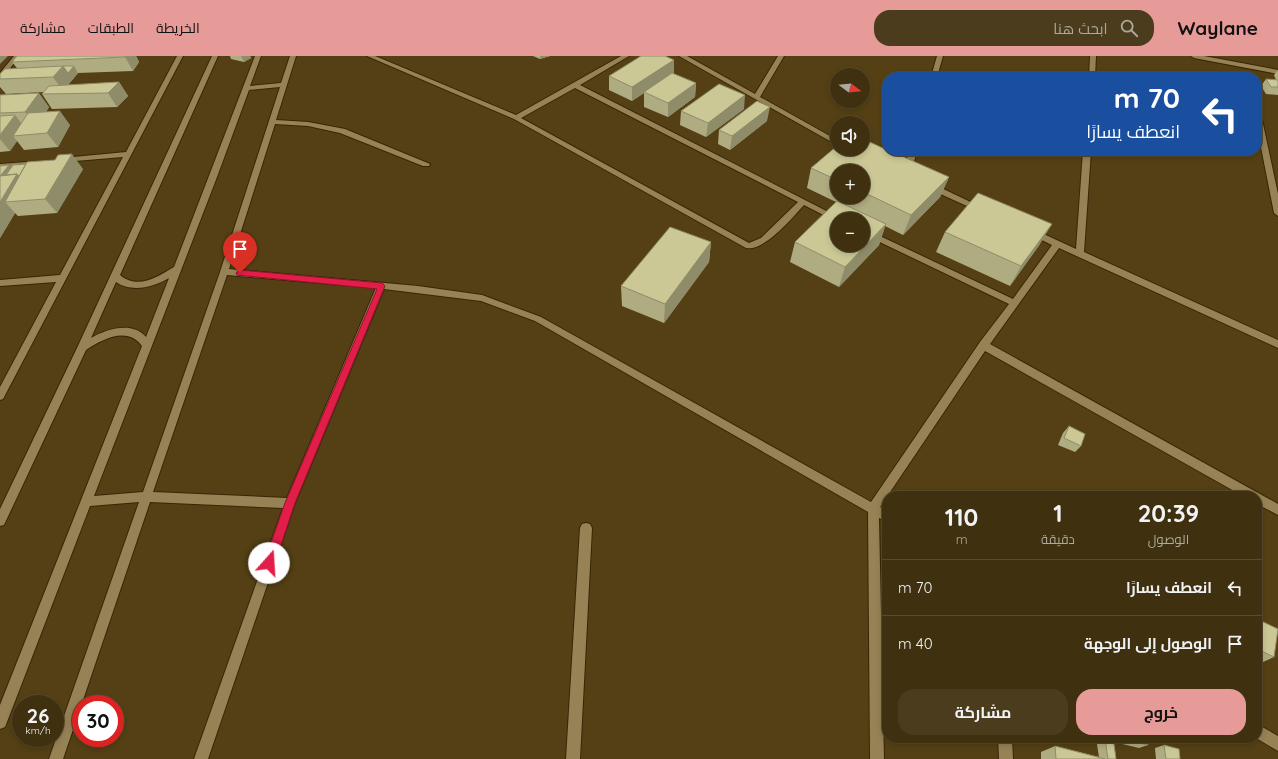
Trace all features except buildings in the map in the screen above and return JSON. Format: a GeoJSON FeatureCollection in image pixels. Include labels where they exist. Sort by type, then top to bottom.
{"type":"FeatureCollection","features":[{"type":"Feature","properties":{"kind":"street"},"geometry":{"type":"LineString","coordinates":[[0,77],[16,56]]}},
{"type":"Feature","properties":{"kind":"street"},"geometry":{"type":"LineString","coordinates":[[0,396],[180,56]]}},
{"type":"Feature","properties":{"kind":"street"},"geometry":{"type":"LineString","coordinates":[[2,515],[82,348],[215,56]]}},
{"type":"Feature","properties":{"kind":"street"},"geometry":{"type":"LineString","coordinates":[[0,722],[213,177],[258,56]]}},
{"type":"Feature","properties":{"kind":"street"},"geometry":{"type":"LineString","coordinates":[[56,759],[224,272],[293,56]]}},
{"type":"Feature","properties":{"kind":"street"},"geometry":{"type":"LineString","coordinates":[[370,56],[516,118],[749,246],[764,240],[803,202]]}},
{"type":"Feature","properties":{"kind":"street"},"geometry":{"type":"LineString","coordinates":[[516,118],[626,56]]}},
{"type":"Feature","properties":{"kind":"street"},"geometry":{"type":"LineString","coordinates":[[682,56],[830,139]]}},
{"type":"Feature","properties":{"kind":"street"},"geometry":{"type":"LineString","coordinates":[[756,98],[781,56]]}},
{"type":"Feature","properties":{"kind":"street"},"geometry":{"type":"LineString","coordinates":[[935,72],[940,56]]}},
{"type":"Feature","properties":{"kind":"street"},"geometry":{"type":"LineString","coordinates":[[1092,72],[1093,56]]}},
{"type":"Feature","properties":{"kind":"street"},"geometry":{"type":"LineString","coordinates":[[1197,56],[1249,69],[1278,72]]}},
{"type":"Feature","properties":{"kind":"street"},"geometry":{"type":"LineString","coordinates":[[246,88],[284,85]]}},
{"type":"Feature","properties":{"kind":"street"},"geometry":{"type":"LineString","coordinates":[[575,85],[830,215]]}},
{"type":"Feature","properties":{"kind":"street"},"geometry":{"type":"LineString","coordinates":[[272,122],[308,124],[342,131],[426,164]]}},
{"type":"Feature","properties":{"kind":"street"},"geometry":{"type":"LineString","coordinates":[[1262,135],[1278,213]]}},
{"type":"Feature","properties":{"kind":"street"},"geometry":{"type":"LineString","coordinates":[[56,161],[127,154]]}},
{"type":"Feature","properties":{"kind":"street"},"geometry":{"type":"LineString","coordinates":[[912,156],[910,176],[992,214]]}},
{"type":"Feature","properties":{"kind":"street"},"geometry":{"type":"LineString","coordinates":[[1080,254],[1087,156]]}},
{"type":"Feature","properties":{"kind":"street"},"geometry":{"type":"LineString","coordinates":[[0,166],[32,164]]}},
{"type":"Feature","properties":{"kind":"street"},"geometry":{"type":"LineString","coordinates":[[1021,227],[1278,344]]}},
{"type":"Feature","properties":{"kind":"street"},"geometry":{"type":"LineString","coordinates":[[870,234],[1014,303]]}},
{"type":"Feature","properties":{"kind":"street"},"geometry":{"type":"LineString","coordinates":[[885,491],[983,345],[1057,244]]}},
{"type":"Feature","properties":{"kind":"street"},"geometry":{"type":"LineString","coordinates":[[115,276],[123,282],[130,284],[146,284],[163,278],[177,268]]}},
{"type":"Feature","properties":{"kind":"street"},"geometry":{"type":"LineString","coordinates":[[224,272],[382,286],[482,298],[538,319],[882,514]]}},
{"type":"Feature","properties":{"kind":"street"},"geometry":{"type":"LineString","coordinates":[[0,283],[62,278]]}},
{"type":"Feature","properties":{"kind":"street"},"geometry":{"type":"LineString","coordinates":[[201,759],[290,503],[382,286]]}},
{"type":"Feature","properties":{"kind":"street"},"geometry":{"type":"LineString","coordinates":[[82,348],[101,336],[122,332],[138,335],[144,339],[147,345]]}},
{"type":"Feature","properties":{"kind":"street"},"geometry":{"type":"LineString","coordinates":[[983,345],[1244,491]]}},
{"type":"Feature","properties":{"kind":"street"},"geometry":{"type":"LineString","coordinates":[[877,759],[873,509],[882,496]]}},
{"type":"Feature","properties":{"kind":"street"},"geometry":{"type":"LineString","coordinates":[[85,502],[146,497],[290,503]]}},
{"type":"Feature","properties":{"kind":"street"},"geometry":{"type":"LineString","coordinates":[[1262,501],[1278,510]]}},
{"type":"Feature","properties":{"kind":"street"},"geometry":{"type":"LineString","coordinates":[[573,759],[586,528]]}},
{"type":"Feature","properties":{"kind":"street"},"geometry":{"type":"LineString","coordinates":[[1262,734],[1278,744]]}},
{"type":"Feature","properties":{"kind":"street"},"geometry":{"type":"LineString","coordinates":[[1005,743],[1006,759]]}},
{"type":"Feature","properties":{"kind":"route"},"geometry":{"type":"LineString","coordinates":[[240,273],[382,286],[290,503],[269,563]]}}]}
